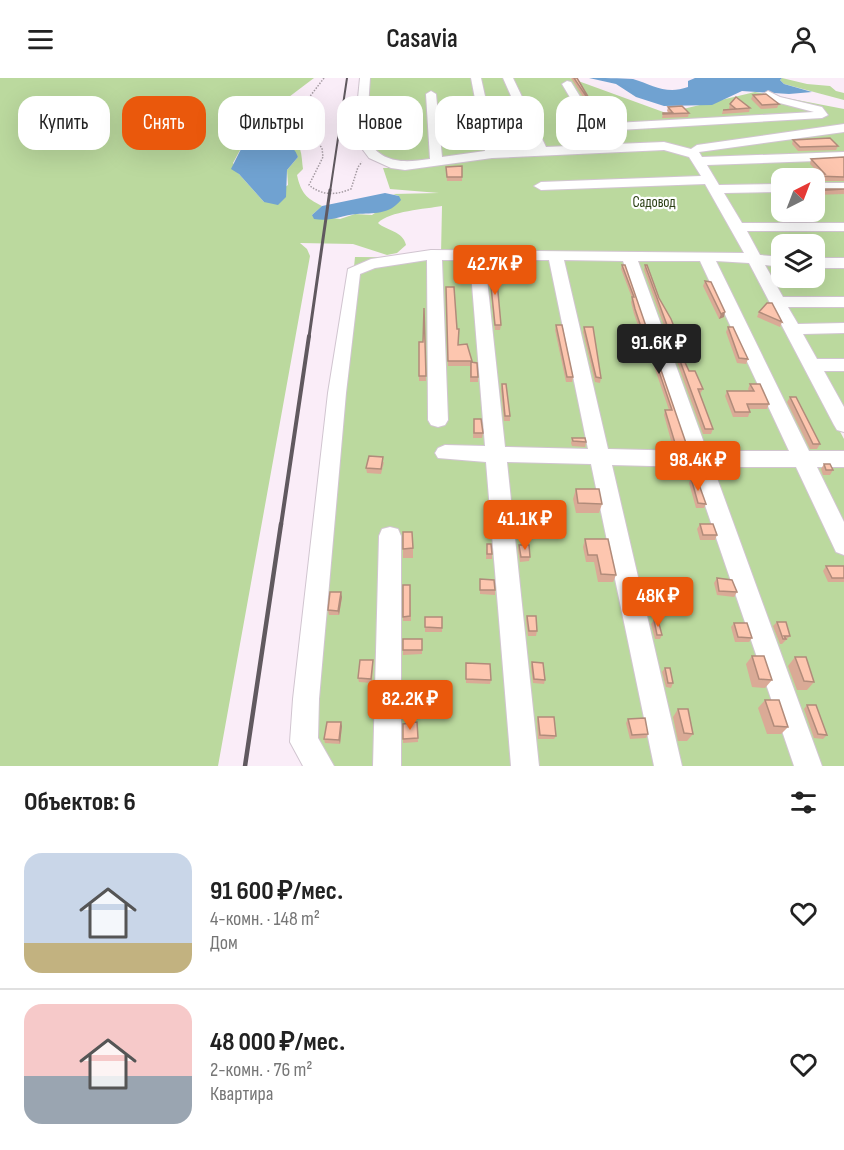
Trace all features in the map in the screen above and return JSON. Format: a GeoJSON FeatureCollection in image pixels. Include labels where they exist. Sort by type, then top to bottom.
{"type":"FeatureCollection","features":[{"type":"Feature","properties":{"kind":"street"},"geometry":{"type":"LineString","coordinates":[[365,78],[360,138],[370,153],[380,161],[394,165],[492,153],[558,150]]}},
{"type":"Feature","properties":{"kind":"street"},"geometry":{"type":"LineString","coordinates":[[476,78],[492,153]]}},
{"type":"Feature","properties":{"kind":"street"},"geometry":{"type":"LineString","coordinates":[[508,78],[542,151]]}},
{"type":"Feature","properties":{"kind":"street"},"geometry":{"type":"LineString","coordinates":[[567,84],[575,96]]}},
{"type":"Feature","properties":{"kind":"street"},"geometry":{"type":"LineString","coordinates":[[431,94],[436,161]]}},
{"type":"Feature","properties":{"kind":"street"},"geometry":{"type":"LineString","coordinates":[[627,126],[822,115],[818,109],[776,99],[768,94]]}},
{"type":"Feature","properties":{"kind":"street"},"geometry":{"type":"LineString","coordinates":[[698,155],[844,128]]}},
{"type":"Feature","properties":{"kind":"street"},"geometry":{"type":"LineString","coordinates":[[627,147],[672,147],[698,155],[844,156]]}},
{"type":"Feature","properties":{"kind":"street"},"geometry":{"type":"LineString","coordinates":[[698,155],[844,425]]}},
{"type":"Feature","properties":{"kind":"street"},"geometry":{"type":"LineString","coordinates":[[541,186],[713,184],[771,187]]}},
{"type":"Feature","properties":{"kind":"street"},"geometry":{"type":"LineString","coordinates":[[825,187],[844,187]]}},
{"type":"Feature","properties":{"kind":"street"},"geometry":{"type":"LineString","coordinates":[[737,227],[844,227]]}},
{"type":"Feature","properties":{"kind":"street"},"geometry":{"type":"LineString","coordinates":[[320,766],[304,742],[306,699],[337,393],[353,272],[371,264],[434,255],[556,258],[746,258],[771,262]]}},
{"type":"Feature","properties":{"kind":"street"},"geometry":{"type":"LineString","coordinates":[[434,255],[438,420]]}},
{"type":"Feature","properties":{"kind":"street"},"geometry":{"type":"LineString","coordinates":[[477,256],[525,766]]}},
{"type":"Feature","properties":{"kind":"street"},"geometry":{"type":"LineString","coordinates":[[629,257],[702,459],[808,766]]}},
{"type":"Feature","properties":{"kind":"street"},"geometry":{"type":"LineString","coordinates":[[556,258],[668,766]]}},
{"type":"Feature","properties":{"kind":"street"},"geometry":{"type":"LineString","coordinates":[[706,258],[844,545]]}},
{"type":"Feature","properties":{"kind":"street"},"geometry":{"type":"LineString","coordinates":[[825,262],[844,263]]}},
{"type":"Feature","properties":{"kind":"street"},"geometry":{"type":"LineString","coordinates":[[777,302],[844,302]]}},
{"type":"Feature","properties":{"kind":"street"},"geometry":{"type":"LineString","coordinates":[[792,329],[844,328]]}},
{"type":"Feature","properties":{"kind":"street"},"geometry":{"type":"LineString","coordinates":[[812,365],[844,365]]}},
{"type":"Feature","properties":{"kind":"street"},"geometry":{"type":"LineString","coordinates":[[445,453],[496,456],[844,459]]}},
{"type":"Feature","properties":{"kind":"street"},"geometry":{"type":"LineString","coordinates":[[387,766],[390,536]]}},
{"type":"Feature","properties":{"kind":"path"},"geometry":{"type":"LineString","coordinates":[[324,78],[302,112],[302,123],[322,148],[323,157],[309,184],[324,194],[339,194],[351,189],[358,167],[370,153]]}},
{"type":"Feature","properties":{"kind":"green space","name":"Садовод"},"geometry":{"type":"Polygon","coordinates":[[[0,78],[314,78],[290,96],[218,96],[218,150],[240,150],[233,163],[239,174],[264,202],[288,185],[287,170],[298,157],[293,150],[300,150],[303,169],[297,175],[300,186],[308,197],[322,206],[312,215],[340,219],[355,214],[372,215],[399,196],[393,194],[439,193],[390,189],[383,168],[408,168],[468,157],[656,148],[688,153],[746,257],[441,255],[442,206],[399,213],[378,223],[404,240],[406,245],[397,253],[387,255],[353,244],[300,243],[307,249],[310,256],[218,766],[0,766],[0,78]]]}},
{"type":"Feature","properties":{"kind":"green space"},"geometry":{"type":"Polygon","coordinates":[[[370,78],[570,78],[619,96],[556,96],[556,148],[544,149],[544,96],[435,96],[435,150],[526,150],[440,157],[405,165],[380,160],[373,150],[423,150],[423,96],[368,96],[370,78]]]}},
{"type":"Feature","properties":{"kind":"green space"},"geometry":{"type":"Polygon","coordinates":[[[782,78],[807,84],[830,86],[844,93],[844,100],[784,84],[780,80],[782,78]]]}},
{"type":"Feature","properties":{"kind":"green space"},"geometry":{"type":"Polygon","coordinates":[[[755,92],[844,109],[844,154],[705,159],[693,149],[657,143],[627,145],[627,99],[666,113],[755,92]]]}},
{"type":"Feature","properties":{"kind":"green space"},"geometry":{"type":"Polygon","coordinates":[[[844,157],[844,329],[792,328],[701,160],[844,157]]]}},
{"type":"Feature","properties":{"kind":"green space"},"geometry":{"type":"Polygon","coordinates":[[[355,257],[748,260],[844,439],[844,766],[304,766],[355,257]]]}},
{"type":"Feature","properties":{"kind":"green space"},"geometry":{"type":"Polygon","coordinates":[[[795,331],[844,332],[844,416],[795,331]]]}},
{"type":"Feature","properties":{"kind":"water"},"geometry":{"type":"Polygon","coordinates":[[[589,78],[633,79],[666,90],[673,90],[688,87],[688,81],[695,78],[782,78],[780,80],[784,84],[812,92],[789,94],[742,91],[712,105],[664,106],[636,97],[616,84],[589,78]]]}},
{"type":"Feature","properties":{"kind":"water"},"geometry":{"type":"Polygon","coordinates":[[[240,150],[294,150],[298,157],[287,170],[286,197],[278,205],[264,202],[239,174],[231,169],[240,150]]]}},
{"type":"Feature","properties":{"kind":"water"},"geometry":{"type":"Polygon","coordinates":[[[385,193],[399,196],[401,200],[386,211],[326,220],[314,219],[312,215],[322,206],[385,193]]]}},
{"type":"Feature","properties":{"kind":"building"},"geometry":{"type":"Polygon","coordinates":[[[574,78],[577,78],[586,96],[574,78]]]}},
{"type":"Feature","properties":{"kind":"building"},"geometry":{"type":"Polygon","coordinates":[[[766,94],[779,104],[762,105],[753,95],[766,94]]]}},
{"type":"Feature","properties":{"kind":"building"},"geometry":{"type":"Polygon","coordinates":[[[736,97],[750,108],[723,110],[736,109],[730,104],[736,97]]]}},
{"type":"Feature","properties":{"kind":"building"},"geometry":{"type":"Polygon","coordinates":[[[682,106],[689,113],[663,114],[673,113],[668,107],[682,106]]]}},
{"type":"Feature","properties":{"kind":"building"},"geometry":{"type":"Polygon","coordinates":[[[830,138],[838,146],[800,147],[793,140],[830,138]]]}},
{"type":"Feature","properties":{"kind":"building"},"geometry":{"type":"Polygon","coordinates":[[[844,157],[844,177],[825,176],[825,168],[819,168],[811,159],[844,157]]]}},
{"type":"Feature","properties":{"kind":"building"},"geometry":{"type":"Polygon","coordinates":[[[462,166],[462,177],[447,177],[446,167],[462,166]]]}},
{"type":"Feature","properties":{"kind":"building"},"geometry":{"type":"Polygon","coordinates":[[[488,257],[491,257],[493,281],[497,281],[501,325],[495,325],[488,257]]]}},
{"type":"Feature","properties":{"kind":"building"},"geometry":{"type":"Polygon","coordinates":[[[622,265],[625,265],[686,443],[675,443],[665,410],[672,410],[644,327],[641,327],[632,297],[634,297],[622,265]]]}},
{"type":"Feature","properties":{"kind":"building"},"geometry":{"type":"Polygon","coordinates":[[[645,265],[647,265],[659,298],[671,319],[677,334],[672,334],[689,371],[695,371],[703,389],[698,389],[713,429],[705,429],[645,265]]]}},
{"type":"Feature","properties":{"kind":"building"},"geometry":{"type":"Polygon","coordinates":[[[705,281],[711,282],[725,312],[721,314],[705,281]]]}},
{"type":"Feature","properties":{"kind":"building"},"geometry":{"type":"Polygon","coordinates":[[[446,287],[454,287],[457,329],[459,329],[458,345],[467,344],[472,361],[448,361],[446,287]]]}},
{"type":"Feature","properties":{"kind":"building"},"geometry":{"type":"Polygon","coordinates":[[[767,303],[772,303],[782,322],[759,312],[767,303]]]}},
{"type":"Feature","properties":{"kind":"building"},"geometry":{"type":"Polygon","coordinates":[[[424,308],[426,376],[419,376],[419,342],[423,342],[424,308]]]}},
{"type":"Feature","properties":{"kind":"building"},"geometry":{"type":"Polygon","coordinates":[[[556,325],[562,325],[573,377],[567,377],[556,325]]]}},
{"type":"Feature","properties":{"kind":"building"},"geometry":{"type":"Polygon","coordinates":[[[584,327],[593,327],[601,378],[596,377],[584,327]]]}},
{"type":"Feature","properties":{"kind":"building"},"geometry":{"type":"Polygon","coordinates":[[[728,327],[733,327],[748,359],[739,358],[728,327]]]}},
{"type":"Feature","properties":{"kind":"building"},"geometry":{"type":"Polygon","coordinates":[[[471,362],[477,363],[478,377],[471,377],[471,362]]]}},
{"type":"Feature","properties":{"kind":"building"},"geometry":{"type":"Polygon","coordinates":[[[502,384],[506,384],[510,416],[505,416],[502,384]]]}},
{"type":"Feature","properties":{"kind":"building"},"geometry":{"type":"Polygon","coordinates":[[[750,384],[760,384],[769,404],[747,404],[750,412],[735,412],[727,391],[754,391],[750,384]]]}},
{"type":"Feature","properties":{"kind":"building"},"geometry":{"type":"Polygon","coordinates":[[[790,397],[796,397],[820,444],[813,444],[790,397]]]}},
{"type":"Feature","properties":{"kind":"building"},"geometry":{"type":"Polygon","coordinates":[[[474,419],[481,419],[483,433],[474,433],[474,419]]]}},
{"type":"Feature","properties":{"kind":"building"},"geometry":{"type":"Polygon","coordinates":[[[572,438],[585,438],[586,442],[573,441],[572,438]]]}},
{"type":"Feature","properties":{"kind":"building"},"geometry":{"type":"Polygon","coordinates":[[[369,456],[383,457],[381,469],[366,468],[369,456]]]}},
{"type":"Feature","properties":{"kind":"building"},"geometry":{"type":"Polygon","coordinates":[[[824,464],[830,464],[833,470],[826,470],[824,464]]]}},
{"type":"Feature","properties":{"kind":"building"},"geometry":{"type":"Polygon","coordinates":[[[691,478],[697,479],[706,504],[698,503],[691,478]]]}},
{"type":"Feature","properties":{"kind":"building"},"geometry":{"type":"Polygon","coordinates":[[[576,489],[599,489],[602,504],[578,503],[576,489]]]}},
{"type":"Feature","properties":{"kind":"building"},"geometry":{"type":"Polygon","coordinates":[[[700,524],[713,524],[717,535],[703,535],[700,524]]]}},
{"type":"Feature","properties":{"kind":"building"},"geometry":{"type":"Polygon","coordinates":[[[403,532],[412,532],[413,548],[403,549],[403,532]]]}},
{"type":"Feature","properties":{"kind":"building"},"geometry":{"type":"Polygon","coordinates":[[[585,539],[608,539],[616,575],[601,574],[597,555],[588,555],[585,539]]]}},
{"type":"Feature","properties":{"kind":"building"},"geometry":{"type":"Polygon","coordinates":[[[487,544],[491,544],[492,554],[487,554],[487,544]]]}},
{"type":"Feature","properties":{"kind":"building"},"geometry":{"type":"Polygon","coordinates":[[[519,545],[529,545],[530,557],[521,557],[519,545]]]}},
{"type":"Feature","properties":{"kind":"building"},"geometry":{"type":"Polygon","coordinates":[[[826,566],[844,566],[844,578],[832,578],[826,566]]]}},
{"type":"Feature","properties":{"kind":"building"},"geometry":{"type":"Polygon","coordinates":[[[717,578],[732,580],[737,592],[719,591],[717,578]]]}},
{"type":"Feature","properties":{"kind":"building"},"geometry":{"type":"Polygon","coordinates":[[[480,579],[494,580],[495,590],[480,590],[480,579]]]}},
{"type":"Feature","properties":{"kind":"building"},"geometry":{"type":"Polygon","coordinates":[[[403,585],[410,585],[410,616],[403,617],[403,585]]]}},
{"type":"Feature","properties":{"kind":"building"},"geometry":{"type":"Polygon","coordinates":[[[330,592],[341,592],[338,611],[328,610],[330,592]]]}},
{"type":"Feature","properties":{"kind":"building"},"geometry":{"type":"Polygon","coordinates":[[[527,616],[536,616],[537,631],[529,631],[527,616]]]}},
{"type":"Feature","properties":{"kind":"building"},"geometry":{"type":"Polygon","coordinates":[[[425,617],[442,617],[442,628],[425,627],[425,617]]]}},
{"type":"Feature","properties":{"kind":"building"},"geometry":{"type":"Polygon","coordinates":[[[654,620],[658,620],[662,635],[657,635],[654,620]]]}},
{"type":"Feature","properties":{"kind":"building"},"geometry":{"type":"Polygon","coordinates":[[[777,622],[786,622],[790,636],[784,636],[786,639],[783,639],[777,622]]]}},
{"type":"Feature","properties":{"kind":"building"},"geometry":{"type":"Polygon","coordinates":[[[734,623],[747,623],[752,638],[738,637],[734,623]]]}},
{"type":"Feature","properties":{"kind":"building"},"geometry":{"type":"Polygon","coordinates":[[[403,639],[422,639],[422,650],[403,650],[403,639]]]}},
{"type":"Feature","properties":{"kind":"building"},"geometry":{"type":"Polygon","coordinates":[[[752,656],[764,656],[772,680],[759,679],[752,656]]]}},
{"type":"Feature","properties":{"kind":"building"},"geometry":{"type":"Polygon","coordinates":[[[795,657],[806,657],[814,682],[804,681],[795,657]]]}},
{"type":"Feature","properties":{"kind":"building"},"geometry":{"type":"Polygon","coordinates":[[[360,660],[373,660],[371,679],[358,678],[360,660]]]}},
{"type":"Feature","properties":{"kind":"building"},"geometry":{"type":"Polygon","coordinates":[[[532,662],[543,663],[545,680],[534,679],[532,662]]]}},
{"type":"Feature","properties":{"kind":"building"},"geometry":{"type":"Polygon","coordinates":[[[466,663],[490,664],[491,680],[466,679],[466,663]]]}},
{"type":"Feature","properties":{"kind":"building"},"geometry":{"type":"Polygon","coordinates":[[[665,668],[670,668],[673,683],[668,683],[665,668]]]}},
{"type":"Feature","properties":{"kind":"building"},"geometry":{"type":"Polygon","coordinates":[[[765,700],[779,700],[788,727],[774,726],[765,700]]]}},
{"type":"Feature","properties":{"kind":"building"},"geometry":{"type":"Polygon","coordinates":[[[807,705],[816,705],[827,735],[818,734],[807,705]]]}},
{"type":"Feature","properties":{"kind":"building"},"geometry":{"type":"Polygon","coordinates":[[[678,709],[688,709],[693,734],[684,733],[678,709]]]}},
{"type":"Feature","properties":{"kind":"building"},"geometry":{"type":"Polygon","coordinates":[[[538,717],[554,717],[556,736],[540,735],[538,717]]]}},
{"type":"Feature","properties":{"kind":"building"},"geometry":{"type":"Polygon","coordinates":[[[645,718],[648,734],[632,735],[628,719],[645,718]]]}},
{"type":"Feature","properties":{"kind":"building"},"geometry":{"type":"Polygon","coordinates":[[[327,722],[341,722],[339,740],[324,739],[327,722]]]}},
{"type":"Feature","properties":{"kind":"building"},"geometry":{"type":"Polygon","coordinates":[[[417,722],[418,738],[403,739],[403,724],[417,722]]]}},
{"type":"Feature","properties":{"kind":"railway"},"geometry":{"type":"LineString","coordinates":[[330,192],[347,78]]}},
{"type":"Feature","properties":{"kind":"railway"},"geometry":{"type":"LineString","coordinates":[[309,337],[330,190]]}},
{"type":"Feature","properties":{"kind":"railway"},"geometry":{"type":"LineString","coordinates":[[281,525],[309,336]]}},
{"type":"Feature","properties":{"kind":"railway"},"geometry":{"type":"LineString","coordinates":[[245,766],[281,524]]}}]}
